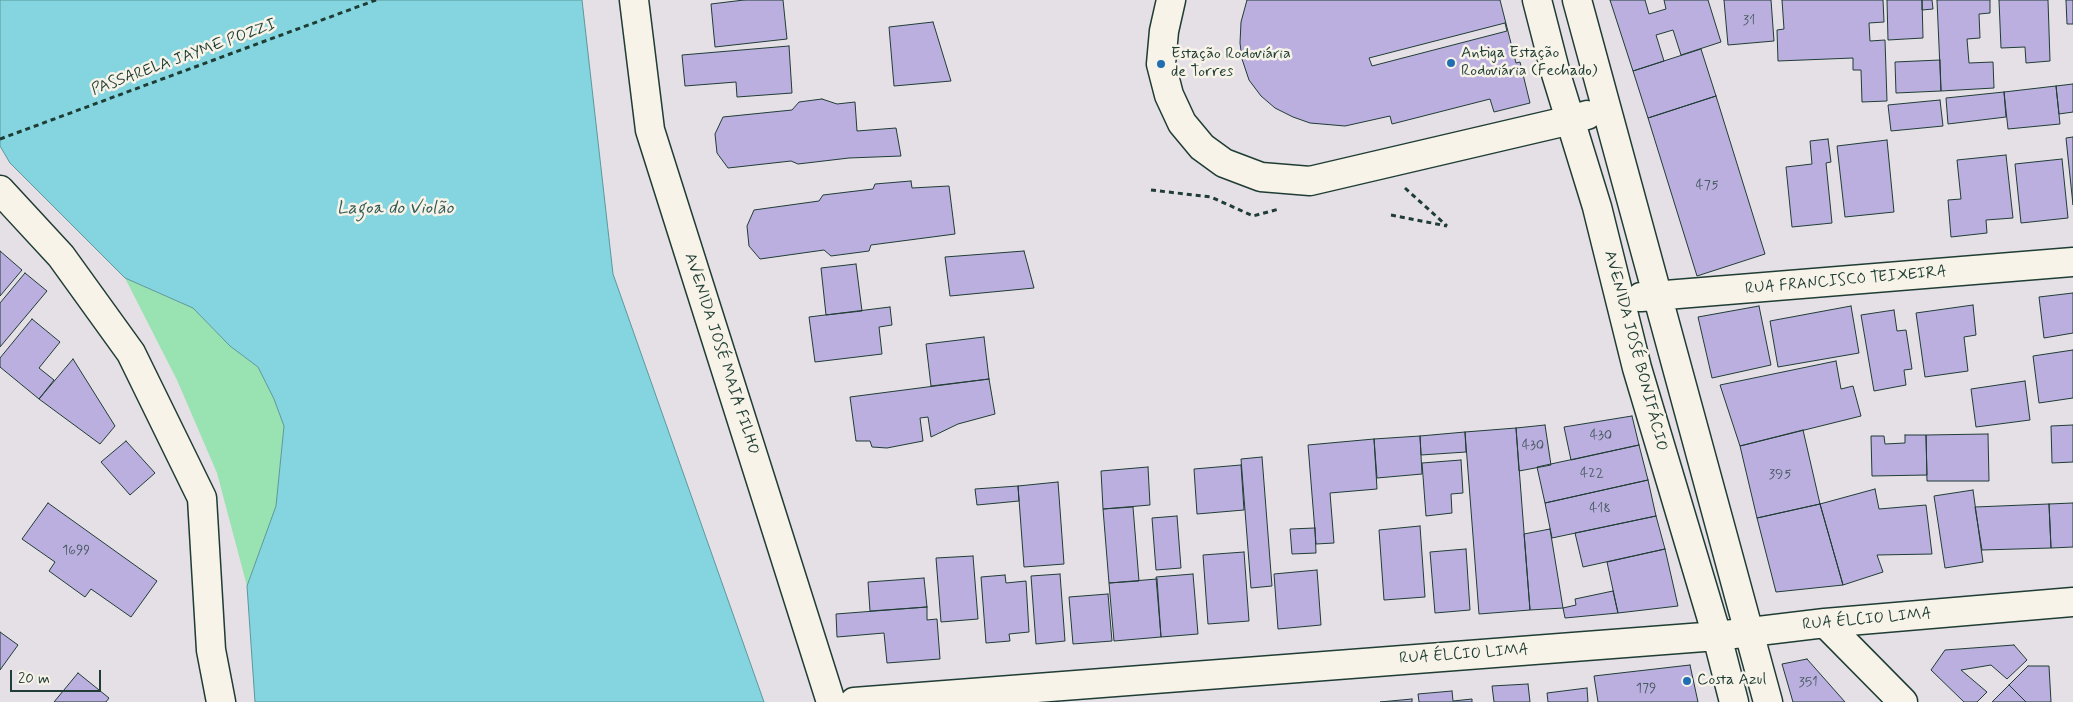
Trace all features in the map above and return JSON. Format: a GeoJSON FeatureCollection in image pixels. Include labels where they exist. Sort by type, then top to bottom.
{"type":"FeatureCollection","features":[{"type":"Feature","properties":{"kind":"street","name":"AVENIDA JOSÉ MAIA FILHO"},"geometry":{"type":"LineString","coordinates":[[634,0],[650,130],[831,702]]}},
{"type":"Feature","properties":{"kind":"street"},"geometry":{"type":"LineString","coordinates":[[1171,0],[1164,31],[1161,64],[1170,95],[1182,123],[1202,147],[1224,163],[1261,176],[1310,181],[1570,120],[1606,108]]}},
{"type":"Feature","properties":{"kind":"street","name":"AVENIDA JOSÉ BONIFÁCIO"},"geometry":{"type":"LineString","coordinates":[[1537,0],[1556,74],[1597,206],[1637,368],[1734,702]]}},
{"type":"Feature","properties":{"kind":"street"},"geometry":{"type":"LineString","coordinates":[[1577,0],[1768,702]]}},
{"type":"Feature","properties":{"kind":"street"},"geometry":{"type":"LineString","coordinates":[[0,190],[61,256],[132,353],[202,498],[211,650],[222,702]]}},
{"type":"Feature","properties":{"kind":"street","name":"RUA FRANCISCO TEIXEIRA"},"geometry":{"type":"LineString","coordinates":[[1619,298],[1657,297],[2073,262]]}},
{"type":"Feature","properties":{"kind":"street","name":"RUA ÉLCIO LIMA"},"geometry":{"type":"LineString","coordinates":[[854,702],[1716,636],[1825,623],[2073,602]]}},
{"type":"Feature","properties":{"kind":"street"},"geometry":{"type":"LineString","coordinates":[[1825,623],[1903,702]]}},
{"type":"Feature","properties":{"kind":"path","name":"PASSARELA JAYME POZZI"},"geometry":{"type":"LineString","coordinates":[[0,139],[376,0]]}},
{"type":"Feature","properties":{"kind":"path"},"geometry":{"type":"LineString","coordinates":[[1391,215],[1448,226]]}},
{"type":"Feature","properties":{"kind":"green space"},"geometry":{"type":"Polygon","coordinates":[[[125,278],[193,308],[230,346],[258,367],[274,399],[284,426],[276,506],[247,586],[217,473],[177,380],[125,278]]]}},
{"type":"Feature","properties":{"kind":"water","name":"Lagoa do Violão"},"geometry":{"type":"Polygon","coordinates":[[[0,0],[582,0],[613,274],[764,702],[255,702],[247,586],[276,506],[284,426],[274,399],[258,367],[230,346],[193,308],[125,278],[10,163],[0,146],[0,0]]]}},
{"type":"Feature","properties":{"kind":"building"},"geometry":{"type":"Polygon","coordinates":[[[744,0],[783,0],[787,39],[715,47],[711,4],[744,0]]]}},
{"type":"Feature","properties":{"kind":"building","name":"Antiga Estação Rodoviária (Fechado)"},"geometry":{"type":"Polygon","coordinates":[[[1247,0],[1500,0],[1516,63],[1520,62],[1530,103],[1494,112],[1490,99],[1392,124],[1390,116],[1345,126],[1310,123],[1275,108],[1261,96],[1249,80],[1242,59],[1240,43],[1241,22],[1247,0]],[[1505,23],[1369,58],[1372,66],[1507,31],[1505,23]]]}},
{"type":"Feature","properties":{"kind":"building"},"geometry":{"type":"Polygon","coordinates":[[[1610,0],[1645,0],[1649,14],[1666,9],[1664,0],[1708,0],[1721,42],[1681,55],[1673,30],[1656,35],[1664,61],[1633,71],[1610,0]]]}},
{"type":"Feature","properties":{"kind":"building"},"geometry":{"type":"Polygon","coordinates":[[[1724,0],[1771,0],[1774,41],[1728,45],[1724,0]]]}},
{"type":"Feature","properties":{"kind":"building"},"geometry":{"type":"Polygon","coordinates":[[[1782,0],[1883,0],[1884,22],[1869,23],[1870,41],[1885,40],[1887,101],[1862,102],[1861,70],[1853,70],[1853,58],[1778,61],[1777,30],[1784,29],[1782,0]]]}},
{"type":"Feature","properties":{"kind":"building"},"geometry":{"type":"Polygon","coordinates":[[[1887,0],[1922,0],[1923,38],[1888,40],[1887,0]]]}},
{"type":"Feature","properties":{"kind":"building"},"geometry":{"type":"Polygon","coordinates":[[[1922,0],[1932,0],[1933,9],[1922,10],[1922,0]]]}},
{"type":"Feature","properties":{"kind":"building"},"geometry":{"type":"Polygon","coordinates":[[[1937,0],[1990,0],[1990,13],[1979,14],[1980,38],[1967,39],[1969,63],[1993,62],[1994,88],[1941,91],[1937,0]]]}},
{"type":"Feature","properties":{"kind":"building"},"geometry":{"type":"Polygon","coordinates":[[[1999,0],[2048,0],[2050,61],[2026,63],[2025,47],[2001,48],[1999,0]]]}},
{"type":"Feature","properties":{"kind":"building"},"geometry":{"type":"Polygon","coordinates":[[[2066,0],[2073,0],[2073,24],[2067,24],[2066,0]]]}},
{"type":"Feature","properties":{"kind":"building"},"geometry":{"type":"Polygon","coordinates":[[[933,22],[951,81],[894,86],[889,27],[933,22]]]}},
{"type":"Feature","properties":{"kind":"building"},"geometry":{"type":"Polygon","coordinates":[[[789,46],[792,93],[737,97],[736,82],[685,86],[682,55],[789,46]]]}},
{"type":"Feature","properties":{"kind":"building"},"geometry":{"type":"Polygon","coordinates":[[[1701,49],[1716,96],[1648,118],[1633,71],[1701,49]]]}},
{"type":"Feature","properties":{"kind":"building"},"geometry":{"type":"Polygon","coordinates":[[[1940,60],[1941,91],[1896,93],[1895,62],[1940,60]]]}},
{"type":"Feature","properties":{"kind":"building"},"geometry":{"type":"Polygon","coordinates":[[[2073,84],[2073,112],[2059,114],[2056,86],[2073,84]]]}},
{"type":"Feature","properties":{"kind":"building"},"geometry":{"type":"Polygon","coordinates":[[[2056,86],[2060,124],[2008,129],[2004,92],[2056,86]]]}},
{"type":"Feature","properties":{"kind":"building"},"geometry":{"type":"Polygon","coordinates":[[[2004,92],[2006,117],[1948,124],[1946,98],[2004,92]]]}},
{"type":"Feature","properties":{"kind":"building"},"geometry":{"type":"Polygon","coordinates":[[[1716,96],[1765,254],[1697,276],[1648,118],[1716,96]]]}},
{"type":"Feature","properties":{"kind":"building"},"geometry":{"type":"Polygon","coordinates":[[[822,99],[837,104],[855,102],[857,131],[896,128],[901,156],[849,158],[798,164],[791,161],[728,168],[717,153],[715,134],[723,117],[792,110],[799,102],[822,99]]]}},
{"type":"Feature","properties":{"kind":"building"},"geometry":{"type":"Polygon","coordinates":[[[1940,100],[1943,126],[1891,131],[1888,105],[1940,100]]]}},
{"type":"Feature","properties":{"kind":"building"},"geometry":{"type":"Polygon","coordinates":[[[2073,137],[2073,205],[2066,138],[2073,137]]]}},
{"type":"Feature","properties":{"kind":"building"},"geometry":{"type":"Polygon","coordinates":[[[1828,139],[1831,162],[1826,163],[1832,223],[1792,227],[1786,167],[1812,164],[1810,141],[1828,139]]]}},
{"type":"Feature","properties":{"kind":"building"},"geometry":{"type":"Polygon","coordinates":[[[1887,140],[1894,212],[1845,217],[1837,146],[1887,140]]]}},
{"type":"Feature","properties":{"kind":"building"},"geometry":{"type":"Polygon","coordinates":[[[2006,155],[2013,218],[1986,220],[1987,233],[1951,237],[1948,200],[1961,199],[1957,160],[2006,155]]]}},
{"type":"Feature","properties":{"kind":"building"},"geometry":{"type":"Polygon","coordinates":[[[2062,159],[2068,218],[2021,223],[2015,164],[2062,159]]]}},
{"type":"Feature","properties":{"kind":"building"},"geometry":{"type":"Polygon","coordinates":[[[911,181],[912,188],[949,186],[955,234],[871,245],[869,251],[831,256],[824,250],[760,259],[749,246],[747,226],[754,210],[819,201],[823,195],[873,189],[875,184],[911,181]]]}},
{"type":"Feature","properties":{"kind":"building"},"geometry":{"type":"Polygon","coordinates":[[[0,251],[22,270],[0,296],[0,251]]]}},
{"type":"Feature","properties":{"kind":"building"},"geometry":{"type":"Polygon","coordinates":[[[1024,251],[1034,288],[950,296],[945,257],[1024,251]]]}},
{"type":"Feature","properties":{"kind":"building"},"geometry":{"type":"Polygon","coordinates":[[[856,264],[862,311],[826,315],[821,268],[856,264]]]}},
{"type":"Feature","properties":{"kind":"building"},"geometry":{"type":"Polygon","coordinates":[[[25,273],[47,291],[0,347],[0,303],[25,273]]]}},
{"type":"Feature","properties":{"kind":"building"},"geometry":{"type":"Polygon","coordinates":[[[2073,293],[2073,333],[2044,338],[2039,297],[2073,293]]]}},
{"type":"Feature","properties":{"kind":"building"},"geometry":{"type":"Polygon","coordinates":[[[1973,305],[1976,335],[1964,337],[1968,371],[1925,377],[1916,313],[1973,305]]]}},
{"type":"Feature","properties":{"kind":"building"},"geometry":{"type":"Polygon","coordinates":[[[1759,306],[1771,365],[1712,378],[1698,317],[1759,306]]]}},
{"type":"Feature","properties":{"kind":"building"},"geometry":{"type":"Polygon","coordinates":[[[1851,306],[1859,353],[1778,367],[1770,321],[1851,306]]]}},
{"type":"Feature","properties":{"kind":"building"},"geometry":{"type":"Polygon","coordinates":[[[890,307],[892,325],[879,327],[882,354],[815,362],[809,317],[890,307]]]}},
{"type":"Feature","properties":{"kind":"building"},"geometry":{"type":"Polygon","coordinates":[[[1894,310],[1897,331],[1906,330],[1912,369],[1904,370],[1906,385],[1874,391],[1861,315],[1894,310]]]}},
{"type":"Feature","properties":{"kind":"building"},"geometry":{"type":"Polygon","coordinates":[[[32,319],[60,342],[39,368],[54,380],[39,399],[0,367],[0,358],[32,319]]]}},
{"type":"Feature","properties":{"kind":"building"},"geometry":{"type":"Polygon","coordinates":[[[984,337],[989,379],[931,386],[926,344],[984,337]]]}},
{"type":"Feature","properties":{"kind":"building"},"geometry":{"type":"Polygon","coordinates":[[[2073,350],[2073,398],[2039,403],[2033,356],[2073,350]]]}},
{"type":"Feature","properties":{"kind":"building"},"geometry":{"type":"Polygon","coordinates":[[[73,359],[115,426],[100,444],[39,399],[73,359]]]}},
{"type":"Feature","properties":{"kind":"building"},"geometry":{"type":"Polygon","coordinates":[[[1836,361],[1841,389],[1853,386],[1861,416],[1740,446],[1720,385],[1836,361]]]}},
{"type":"Feature","properties":{"kind":"building"},"geometry":{"type":"Polygon","coordinates":[[[989,379],[995,414],[958,424],[931,437],[928,417],[920,418],[923,441],[887,448],[872,447],[870,441],[856,441],[850,397],[989,379]]]}},
{"type":"Feature","properties":{"kind":"building"},"geometry":{"type":"Polygon","coordinates":[[[2025,381],[2030,420],[1976,427],[1971,389],[2025,381]]]}},
{"type":"Feature","properties":{"kind":"building"},"geometry":{"type":"Polygon","coordinates":[[[1632,416],[1639,445],[1571,460],[1564,427],[1632,416]]]}},
{"type":"Feature","properties":{"kind":"building"},"geometry":{"type":"Polygon","coordinates":[[[1545,425],[1551,465],[1519,471],[1516,428],[1545,425]]]}},
{"type":"Feature","properties":{"kind":"building"},"geometry":{"type":"Polygon","coordinates":[[[2073,425],[2073,462],[2052,463],[2051,426],[2073,425]]]}},
{"type":"Feature","properties":{"kind":"building"},"geometry":{"type":"Polygon","coordinates":[[[1516,428],[1530,610],[1479,614],[1465,432],[1516,428]]]}},
{"type":"Feature","properties":{"kind":"building"},"geometry":{"type":"Polygon","coordinates":[[[1803,430],[1820,504],[1757,518],[1740,446],[1803,430]]]}},
{"type":"Feature","properties":{"kind":"building"},"geometry":{"type":"Polygon","coordinates":[[[1465,432],[1466,452],[1421,455],[1420,436],[1465,432]]]}},
{"type":"Feature","properties":{"kind":"building"},"geometry":{"type":"Polygon","coordinates":[[[1988,434],[1989,481],[1927,481],[1926,435],[1988,434]]]}},
{"type":"Feature","properties":{"kind":"building"},"geometry":{"type":"Polygon","coordinates":[[[1905,435],[1926,435],[1927,475],[1872,476],[1871,436],[1884,436],[1885,444],[1905,443],[1905,435]]]}},
{"type":"Feature","properties":{"kind":"building"},"geometry":{"type":"Polygon","coordinates":[[[1420,436],[1422,474],[1377,478],[1374,439],[1420,436]]]}},
{"type":"Feature","properties":{"kind":"building"},"geometry":{"type":"Polygon","coordinates":[[[1374,439],[1377,489],[1330,493],[1334,543],[1316,544],[1308,445],[1374,439]]]}},
{"type":"Feature","properties":{"kind":"building"},"geometry":{"type":"Polygon","coordinates":[[[126,441],[155,473],[130,495],[101,462],[126,441]]]}},
{"type":"Feature","properties":{"kind":"building"},"geometry":{"type":"Polygon","coordinates":[[[1639,445],[1648,480],[1545,503],[1537,467],[1639,445]]]}},
{"type":"Feature","properties":{"kind":"building"},"geometry":{"type":"Polygon","coordinates":[[[1262,457],[1272,586],[1251,588],[1241,459],[1262,457]]]}},
{"type":"Feature","properties":{"kind":"building"},"geometry":{"type":"Polygon","coordinates":[[[1461,460],[1463,493],[1451,494],[1452,513],[1426,516],[1422,463],[1461,460]]]}},
{"type":"Feature","properties":{"kind":"building"},"geometry":{"type":"Polygon","coordinates":[[[1241,465],[1244,510],[1197,514],[1194,469],[1241,465]]]}},
{"type":"Feature","properties":{"kind":"building"},"geometry":{"type":"Polygon","coordinates":[[[1148,467],[1150,505],[1103,509],[1101,471],[1148,467]]]}},
{"type":"Feature","properties":{"kind":"building"},"geometry":{"type":"Polygon","coordinates":[[[1648,480],[1656,516],[1552,538],[1545,503],[1648,480]]]}},
{"type":"Feature","properties":{"kind":"building"},"geometry":{"type":"Polygon","coordinates":[[[1058,482],[1064,564],[1024,567],[1018,486],[1058,482]]]}},
{"type":"Feature","properties":{"kind":"building"},"geometry":{"type":"Polygon","coordinates":[[[1018,486],[1019,501],[977,505],[975,489],[1018,486]]]}},
{"type":"Feature","properties":{"kind":"building"},"geometry":{"type":"Polygon","coordinates":[[[1875,489],[1879,509],[1926,505],[1932,554],[1877,555],[1883,572],[1843,585],[1820,504],[1875,489]]]}},
{"type":"Feature","properties":{"kind":"building"},"geometry":{"type":"Polygon","coordinates":[[[1973,490],[1983,562],[1945,568],[1934,496],[1973,490]]]}},
{"type":"Feature","properties":{"kind":"building"},"geometry":{"type":"Polygon","coordinates":[[[48,503],[157,581],[131,617],[91,589],[85,597],[49,571],[55,562],[22,539],[48,503]]]}},
{"type":"Feature","properties":{"kind":"building"},"geometry":{"type":"Polygon","coordinates":[[[2073,503],[2073,547],[2051,548],[2049,504],[2073,503]]]}},
{"type":"Feature","properties":{"kind":"building"},"geometry":{"type":"Polygon","coordinates":[[[1820,504],[1843,585],[1776,592],[1757,518],[1820,504]]]}},
{"type":"Feature","properties":{"kind":"building"},"geometry":{"type":"Polygon","coordinates":[[[2049,504],[2051,548],[1982,550],[1975,507],[2049,504]]]}},
{"type":"Feature","properties":{"kind":"building"},"geometry":{"type":"Polygon","coordinates":[[[1133,507],[1139,581],[1109,583],[1103,509],[1133,507]]]}},
{"type":"Feature","properties":{"kind":"building"},"geometry":{"type":"Polygon","coordinates":[[[1177,516],[1181,568],[1156,570],[1152,518],[1177,516]]]}},
{"type":"Feature","properties":{"kind":"building"},"geometry":{"type":"Polygon","coordinates":[[[1656,516],[1665,549],[1583,567],[1575,533],[1656,516]]]}},
{"type":"Feature","properties":{"kind":"building"},"geometry":{"type":"Polygon","coordinates":[[[1420,526],[1425,597],[1384,600],[1379,530],[1420,526]]]}},
{"type":"Feature","properties":{"kind":"building"},"geometry":{"type":"Polygon","coordinates":[[[1315,528],[1316,553],[1292,554],[1290,529],[1315,528]]]}},
{"type":"Feature","properties":{"kind":"building"},"geometry":{"type":"Polygon","coordinates":[[[1550,529],[1563,608],[1530,610],[1524,534],[1550,529]]]}},
{"type":"Feature","properties":{"kind":"building"},"geometry":{"type":"Polygon","coordinates":[[[1466,549],[1470,610],[1435,613],[1430,552],[1466,549]]]}},
{"type":"Feature","properties":{"kind":"building"},"geometry":{"type":"Polygon","coordinates":[[[1665,549],[1678,606],[1618,613],[1607,562],[1665,549]]]}},
{"type":"Feature","properties":{"kind":"building"},"geometry":{"type":"Polygon","coordinates":[[[1244,552],[1249,621],[1208,624],[1203,555],[1244,552]]]}},
{"type":"Feature","properties":{"kind":"building"},"geometry":{"type":"Polygon","coordinates":[[[973,556],[978,619],[941,622],[936,558],[973,556]]]}},
{"type":"Feature","properties":{"kind":"building"},"geometry":{"type":"Polygon","coordinates":[[[1317,570],[1321,625],[1278,629],[1274,574],[1317,570]]]}},
{"type":"Feature","properties":{"kind":"building"},"geometry":{"type":"Polygon","coordinates":[[[1060,574],[1065,641],[1036,644],[1031,576],[1060,574]]]}},
{"type":"Feature","properties":{"kind":"building"},"geometry":{"type":"Polygon","coordinates":[[[1193,574],[1198,634],[1161,637],[1156,577],[1193,574]]]}},
{"type":"Feature","properties":{"kind":"building"},"geometry":{"type":"Polygon","coordinates":[[[1005,575],[1006,583],[1026,581],[1029,632],[1009,634],[1010,641],[986,643],[981,577],[1005,575]]]}},
{"type":"Feature","properties":{"kind":"building"},"geometry":{"type":"Polygon","coordinates":[[[924,578],[927,607],[870,611],[868,582],[924,578]]]}},
{"type":"Feature","properties":{"kind":"building"},"geometry":{"type":"Polygon","coordinates":[[[1157,579],[1161,637],[1114,641],[1109,583],[1157,579]]]}},
{"type":"Feature","properties":{"kind":"building"},"geometry":{"type":"Polygon","coordinates":[[[1613,591],[1618,613],[1565,618],[1563,608],[1576,605],[1575,599],[1613,591]]]}},
{"type":"Feature","properties":{"kind":"building"},"geometry":{"type":"Polygon","coordinates":[[[1108,594],[1112,641],[1073,644],[1069,597],[1108,594]]]}},
{"type":"Feature","properties":{"kind":"building"},"geometry":{"type":"Polygon","coordinates":[[[927,607],[927,620],[937,619],[940,659],[887,663],[884,633],[837,637],[836,614],[927,607]]]}},
{"type":"Feature","properties":{"kind":"building"},"geometry":{"type":"Polygon","coordinates":[[[0,632],[18,645],[0,670],[0,632]]]}},
{"type":"Feature","properties":{"kind":"building"},"geometry":{"type":"Polygon","coordinates":[[[2014,645],[2027,660],[2007,679],[1991,665],[1961,670],[1987,692],[1977,702],[1964,702],[1931,670],[1945,650],[2014,645]]]}},
{"type":"Feature","properties":{"kind":"building"},"geometry":{"type":"Polygon","coordinates":[[[1807,659],[1845,702],[1793,702],[1782,664],[1807,659]]]}},
{"type":"Feature","properties":{"kind":"building"},"geometry":{"type":"Polygon","coordinates":[[[1690,665],[1698,702],[1598,702],[1594,676],[1690,665]]]}},
{"type":"Feature","properties":{"kind":"building"},"geometry":{"type":"Polygon","coordinates":[[[2028,666],[2049,666],[2051,702],[2026,702],[2009,685],[2028,666]]]}},
{"type":"Feature","properties":{"kind":"building"},"geometry":{"type":"Polygon","coordinates":[[[78,673],[109,698],[106,702],[54,702],[78,673]]]}},
{"type":"Feature","properties":{"kind":"building"},"geometry":{"type":"Polygon","coordinates":[[[1528,684],[1530,702],[1494,702],[1492,686],[1528,684]]]}},
{"type":"Feature","properties":{"kind":"building"},"geometry":{"type":"Polygon","coordinates":[[[2009,685],[2026,702],[1992,702],[2009,685]]]}},
{"type":"Feature","properties":{"kind":"building"},"geometry":{"type":"Polygon","coordinates":[[[1587,688],[1588,702],[1548,702],[1547,693],[1587,688]]]}},
{"type":"Feature","properties":{"kind":"building"},"geometry":{"type":"Polygon","coordinates":[[[1452,691],[1453,701],[1472,699],[1472,702],[1419,702],[1418,694],[1452,691]]]}},
{"type":"Feature","properties":{"kind":"building"},"geometry":{"type":"Polygon","coordinates":[[[1412,699],[1412,702],[1380,702],[1412,699]]]}},
{"type":"Feature","properties":{"kind":"place","name":"Antiga Estação Rodoviária (Fechado)"},"geometry":{"type":"Point","coordinates":[1451,63]}},
{"type":"Feature","properties":{"kind":"place","name":"Estação Rodoviária de Torres"},"geometry":{"type":"Point","coordinates":[1161,64]}},
{"type":"Feature","properties":{"kind":"place","name":"Costa Azul"},"geometry":{"type":"Point","coordinates":[1687,681]}}]}
